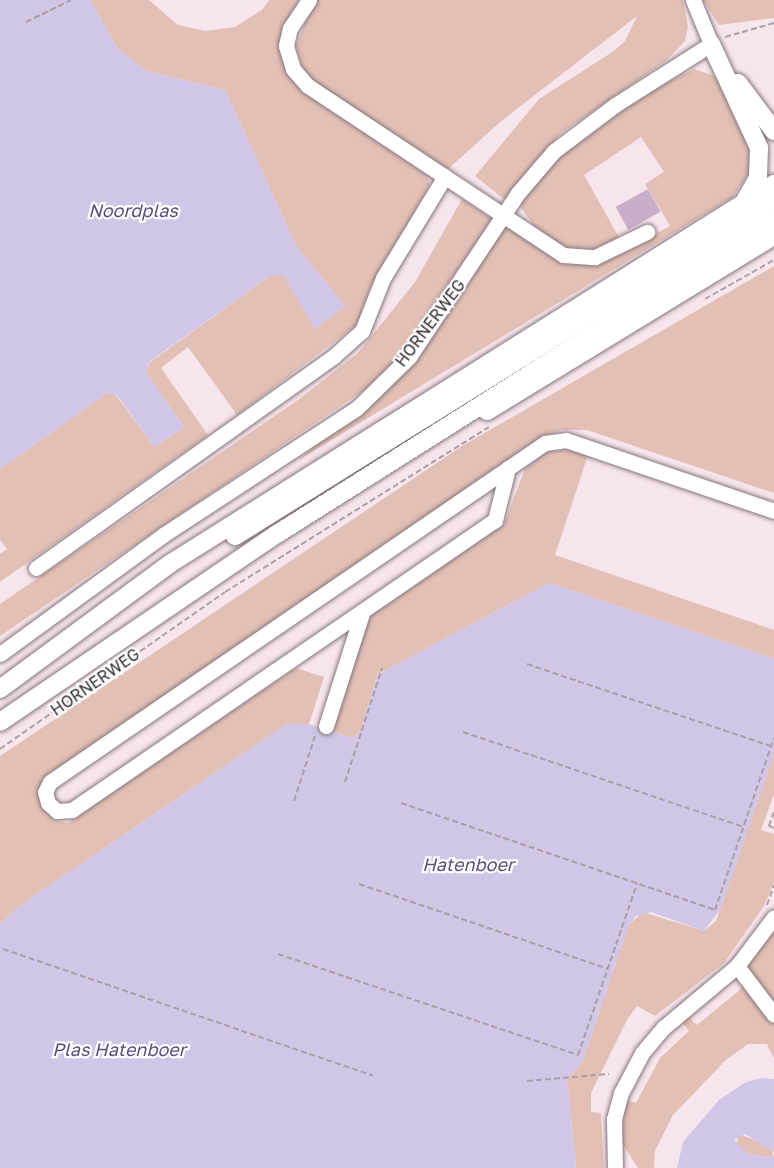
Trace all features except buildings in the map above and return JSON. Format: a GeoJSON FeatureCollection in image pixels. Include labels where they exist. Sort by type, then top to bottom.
{"type":"FeatureCollection","features":[{"type":"Feature","properties":{"kind":"main road"},"geometry":{"type":"LineString","coordinates":[[711,44],[774,131]]}},
{"type":"Feature","properties":{"kind":"main road"},"geometry":{"type":"LineString","coordinates":[[711,44],[761,158],[758,178],[744,202]]}},
{"type":"Feature","properties":{"kind":"main road"},"geometry":{"type":"LineString","coordinates":[[0,689],[171,563],[774,184]]}},
{"type":"Feature","properties":{"kind":"main road"},"geometry":{"type":"LineString","coordinates":[[36,663],[774,201]]}},
{"type":"Feature","properties":{"kind":"main road","name":"HORNERWEG"},"geometry":{"type":"LineString","coordinates":[[0,722],[135,627],[392,461],[774,220]]}},
{"type":"Feature","properties":{"kind":"main road","name":"HORNERWEG"},"geometry":{"type":"LineString","coordinates":[[392,461],[513,398],[772,238]]}},
{"type":"Feature","properties":{"kind":"street"},"geometry":{"type":"LineString","coordinates":[[309,0],[290,28],[286,46],[293,69],[308,86],[504,215],[546,246],[577,258],[617,249],[647,232]]}},
{"type":"Feature","properties":{"kind":"street"},"geometry":{"type":"LineString","coordinates":[[693,0],[711,44]]}},
{"type":"Feature","properties":{"kind":"street","name":"HORNERWEG"},"geometry":{"type":"LineString","coordinates":[[0,654],[163,535],[357,408],[409,357],[504,215],[555,151],[615,105],[711,44]]}},
{"type":"Feature","properties":{"kind":"street"},"geometry":{"type":"LineString","coordinates":[[36,568],[334,356],[362,331],[383,278],[446,177]]}},
{"type":"Feature","properties":{"kind":"street"},"geometry":{"type":"LineString","coordinates":[[508,468],[495,520],[72,810],[57,811],[48,803],[45,792],[51,782],[508,468],[545,443],[566,440],[774,511]]}},
{"type":"Feature","properties":{"kind":"street"},"geometry":{"type":"LineString","coordinates":[[322,726],[362,613]]}},
{"type":"Feature","properties":{"kind":"street"},"geometry":{"type":"LineString","coordinates":[[615,1168],[614,1119],[621,1094],[642,1053],[663,1028],[737,966],[774,916]]}},
{"type":"Feature","properties":{"kind":"street"},"geometry":{"type":"LineString","coordinates":[[737,966],[774,1015]]}},
{"type":"Feature","properties":{"kind":"path"},"geometry":{"type":"LineString","coordinates":[[26,22],[71,0]]}},
{"type":"Feature","properties":{"kind":"path"},"geometry":{"type":"LineString","coordinates":[[711,44],[774,23]]}},
{"type":"Feature","properties":{"kind":"path"},"geometry":{"type":"LineString","coordinates":[[698,303],[774,260]]}},
{"type":"Feature","properties":{"kind":"path","name":"HORNERWEG"},"geometry":{"type":"LineString","coordinates":[[0,749],[225,592],[495,423]]}},
{"type":"Feature","properties":{"kind":"path"},"geometry":{"type":"LineString","coordinates":[[527,664],[771,746]]}},
{"type":"Feature","properties":{"kind":"path"},"geometry":{"type":"LineString","coordinates":[[345,782],[382,668]]}},
{"type":"Feature","properties":{"kind":"path"},"geometry":{"type":"LineString","coordinates":[[294,801],[322,726]]}},
{"type":"Feature","properties":{"kind":"path"},"geometry":{"type":"LineString","coordinates":[[463,732],[744,827]]}},
{"type":"Feature","properties":{"kind":"path"},"geometry":{"type":"LineString","coordinates":[[401,803],[715,910],[774,738]]}},
{"type":"Feature","properties":{"kind":"path"},"geometry":{"type":"LineString","coordinates":[[774,812],[769,826],[774,828]]}},
{"type":"Feature","properties":{"kind":"path"},"geometry":{"type":"LineString","coordinates":[[278,954],[578,1055],[638,883]]}},
{"type":"Feature","properties":{"kind":"path"},"geometry":{"type":"LineString","coordinates":[[359,884],[608,969]]}},
{"type":"Feature","properties":{"kind":"path"},"geometry":{"type":"LineString","coordinates":[[3,949],[372,1076]]}},
{"type":"Feature","properties":{"kind":"path"},"geometry":{"type":"LineString","coordinates":[[527,1081],[609,1074]]}},
{"type":"Feature","properties":{"kind":"shaded area"},"geometry":{"type":"Polygon","coordinates":[[[90,0],[149,0],[178,25],[205,31],[235,27],[262,10],[269,0],[299,0],[281,32],[282,50],[305,91],[428,176],[430,185],[370,288],[358,324],[237,415],[188,347],[161,368],[208,435],[0,582],[0,554],[7,549],[0,540],[0,469],[107,393],[116,395],[154,447],[184,427],[146,373],[149,363],[271,275],[284,275],[315,329],[345,306],[296,246],[225,90],[146,71],[117,48],[90,0]]]}},
{"type":"Feature","properties":{"kind":"shaded area"},"geometry":{"type":"Polygon","coordinates":[[[313,0],[683,0],[688,27],[685,41],[667,60],[561,133],[505,200],[475,176],[539,99],[614,51],[625,41],[637,16],[500,122],[446,171],[306,77],[296,47],[313,0]]]}},
{"type":"Feature","properties":{"kind":"shaded area"},"geometry":{"type":"Polygon","coordinates":[[[703,0],[774,0],[774,18],[719,25],[703,0]]]}},
{"type":"Feature","properties":{"kind":"shaded area"},"geometry":{"type":"Polygon","coordinates":[[[694,69],[718,77],[752,149],[753,167],[733,197],[297,461],[409,365],[504,226],[584,262],[608,260],[670,226],[645,184],[664,172],[641,137],[584,175],[621,241],[595,253],[571,252],[542,238],[518,203],[559,155],[632,100],[694,69]]]}},
{"type":"Feature","properties":{"kind":"shaded area"},"geometry":{"type":"Polygon","coordinates":[[[462,199],[492,219],[400,356],[367,388],[0,636],[0,604],[298,400],[358,353],[415,282],[462,199]]]}},
{"type":"Feature","properties":{"kind":"shaded area"},"geometry":{"type":"Polygon","coordinates":[[[774,266],[774,493],[587,430],[562,430],[543,437],[48,778],[43,807],[55,821],[68,823],[296,668],[324,677],[309,724],[287,724],[25,902],[0,924],[0,756],[462,446],[774,266]]]}},
{"type":"Feature","properties":{"kind":"shaded area"},"geometry":{"type":"Polygon","coordinates":[[[567,450],[588,455],[555,555],[774,630],[774,659],[549,583],[377,675],[361,730],[353,738],[329,730],[369,617],[504,524],[525,469],[546,452],[567,450]]]}},
{"type":"Feature","properties":{"kind":"shaded area"},"geometry":{"type":"Polygon","coordinates":[[[774,754],[774,794],[761,830],[774,834],[774,882],[764,906],[724,963],[655,1016],[637,1006],[627,1020],[591,1093],[591,1112],[601,1113],[604,1168],[576,1168],[567,1080],[582,1062],[629,924],[643,912],[704,931],[716,921],[774,754]]]}},
{"type":"Feature","properties":{"kind":"shaded area"},"geometry":{"type":"Polygon","coordinates":[[[774,931],[774,1059],[767,1044],[748,1044],[726,1060],[673,1115],[655,1151],[654,1168],[638,1168],[622,1143],[625,1100],[636,1103],[660,1058],[689,1031],[681,1021],[688,1016],[697,1025],[741,989],[748,965],[774,931]]]}},
{"type":"Feature","properties":{"kind":"shaded area"},"geometry":{"type":"Polygon","coordinates":[[[739,1134],[770,1146],[774,1157],[749,1155],[736,1146],[739,1134]]]}},
{"type":"Feature","properties":{"kind":"water","name":"Noordplas"},"geometry":{"type":"Polygon","coordinates":[[[0,0],[90,0],[117,48],[146,71],[225,90],[296,246],[345,306],[315,329],[284,276],[271,275],[149,362],[146,373],[184,427],[154,447],[117,395],[107,393],[0,469],[0,0]]]}},
{"type":"Feature","properties":{"kind":"water","name":"Hatenboer"},"geometry":{"type":"Polygon","coordinates":[[[549,583],[774,659],[774,754],[721,908],[704,931],[651,912],[636,916],[629,924],[582,1062],[567,1080],[576,1168],[0,1168],[0,924],[25,902],[287,724],[309,724],[353,738],[361,730],[377,675],[549,583]]]}},
{"type":"Feature","properties":{"kind":"water"},"geometry":{"type":"Polygon","coordinates":[[[762,1078],[774,1079],[774,1152],[745,1134],[734,1140],[749,1155],[774,1157],[774,1168],[677,1168],[683,1142],[719,1100],[746,1082],[762,1078]]]}},
{"type":"Feature","properties":{"kind":"water label","name":"Plas Hatenboer"},"geometry":{"type":"Point","coordinates":[119,1049]}}]}
